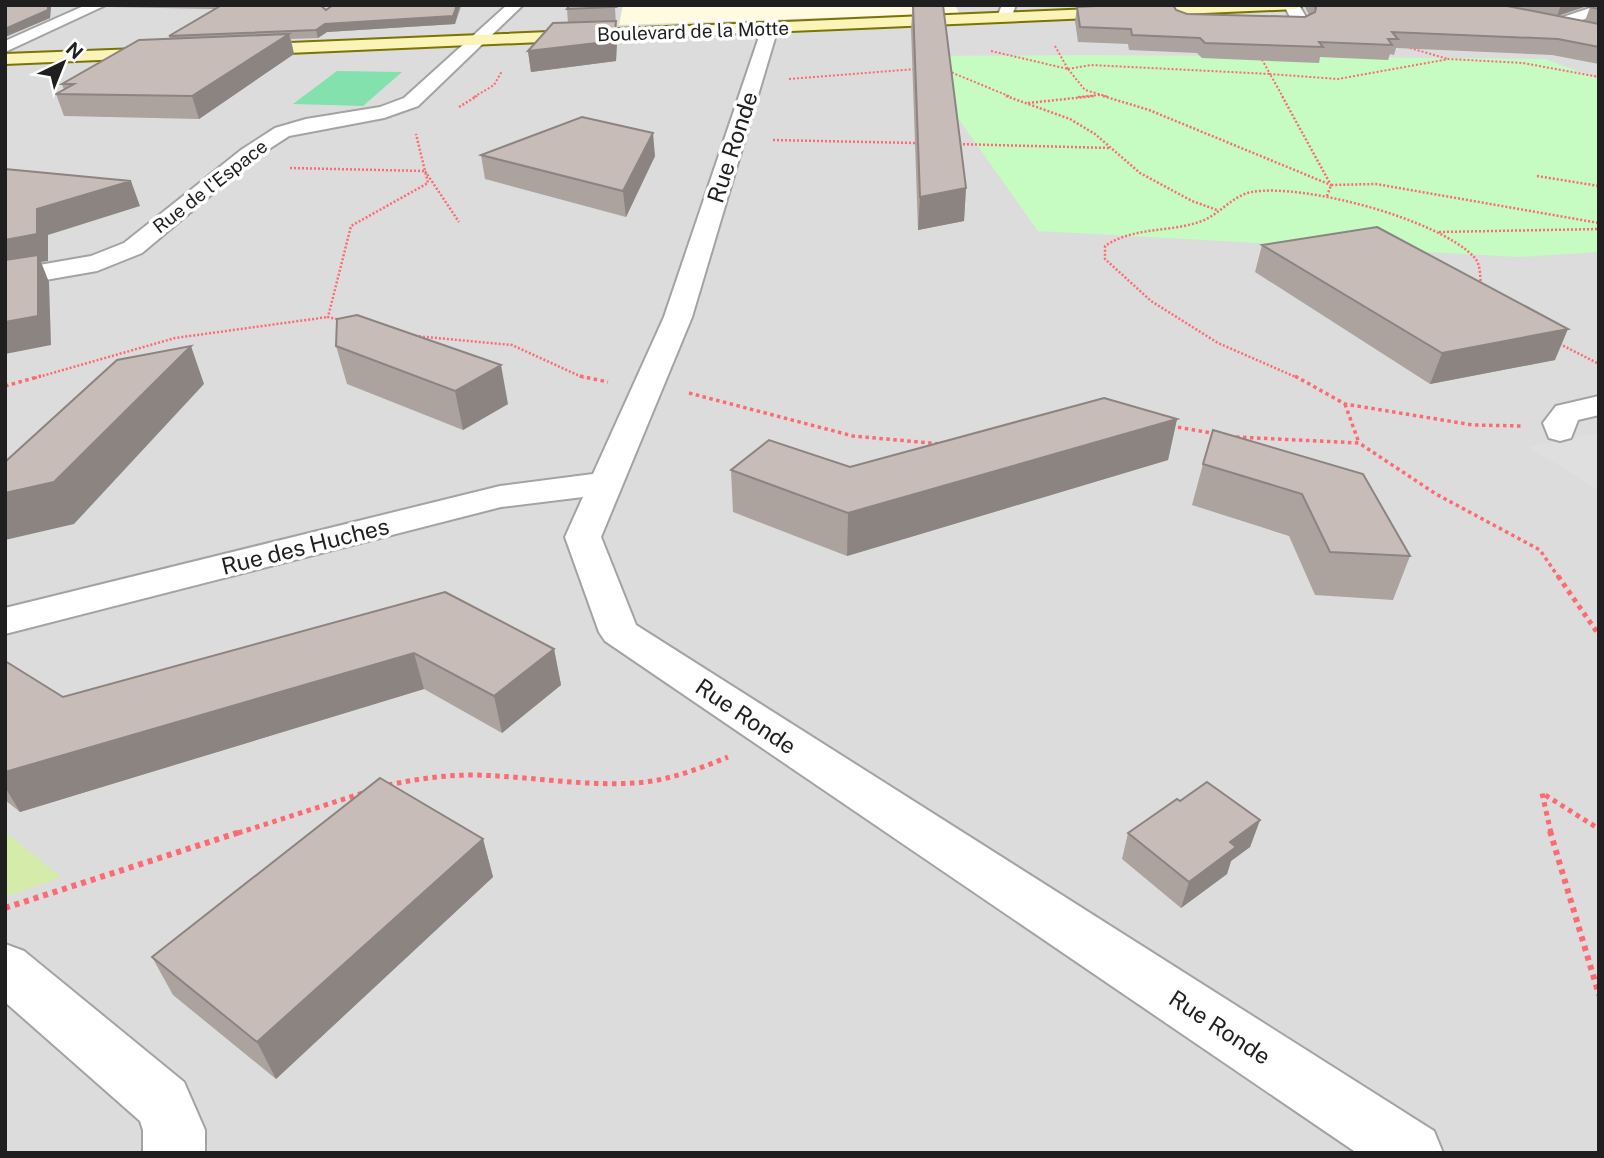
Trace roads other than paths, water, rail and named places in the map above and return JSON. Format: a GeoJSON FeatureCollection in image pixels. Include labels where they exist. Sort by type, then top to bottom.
{"type":"FeatureCollection","features":[{"type":"Feature","properties":{"kind":"street"},"geometry":{"type":"LineString","coordinates":[[5,47],[99,5]]}},
{"type":"Feature","properties":{"kind":"street","name":"Rue de l'Espace"},"geometry":{"type":"LineString","coordinates":[[5,279],[97,263],[133,248],[262,143],[282,132],[306,125],[384,112],[411,103],[516,5]]}},
{"type":"Feature","properties":{"kind":"street"},"geometry":{"type":"LineString","coordinates":[[1175,8],[1180,19],[1189,22],[1301,24],[1291,5],[1296,5]]}},
{"type":"Feature","properties":{"kind":"street","name":"Boulevard de la Motte"},"geometry":{"type":"LineString","coordinates":[[228,51],[770,28],[1007,11],[1037,15],[1175,8]]}},
{"type":"Feature","properties":{"kind":"street"},"geometry":{"type":"LineString","coordinates":[[1588,30],[1550,22],[1599,9]]}},
{"type":"Feature","properties":{"kind":"street"},"geometry":{"type":"LineString","coordinates":[[15,26],[54,25]]}},
{"type":"Feature","properties":{"kind":"street","name":"Rue Ronde"},"geometry":{"type":"LineString","coordinates":[[770,28],[678,317],[583,537],[619,632],[1412,1153]]}},
{"type":"Feature","properties":{"kind":"street"},"geometry":{"type":"LineString","coordinates":[[5,59],[188,52]]}},
{"type":"Feature","properties":{"kind":"street"},"geometry":{"type":"LineString","coordinates":[[1560,431],[1559,423],[1567,413],[1599,405]]}},
{"type":"Feature","properties":{"kind":"street","name":"Rue des Huches"},"geometry":{"type":"LineString","coordinates":[[5,621],[500,497],[607,483]]}},
{"type":"Feature","properties":{"kind":"street"},"geometry":{"type":"LineString","coordinates":[[5,968],[168,1127]]}}]}
